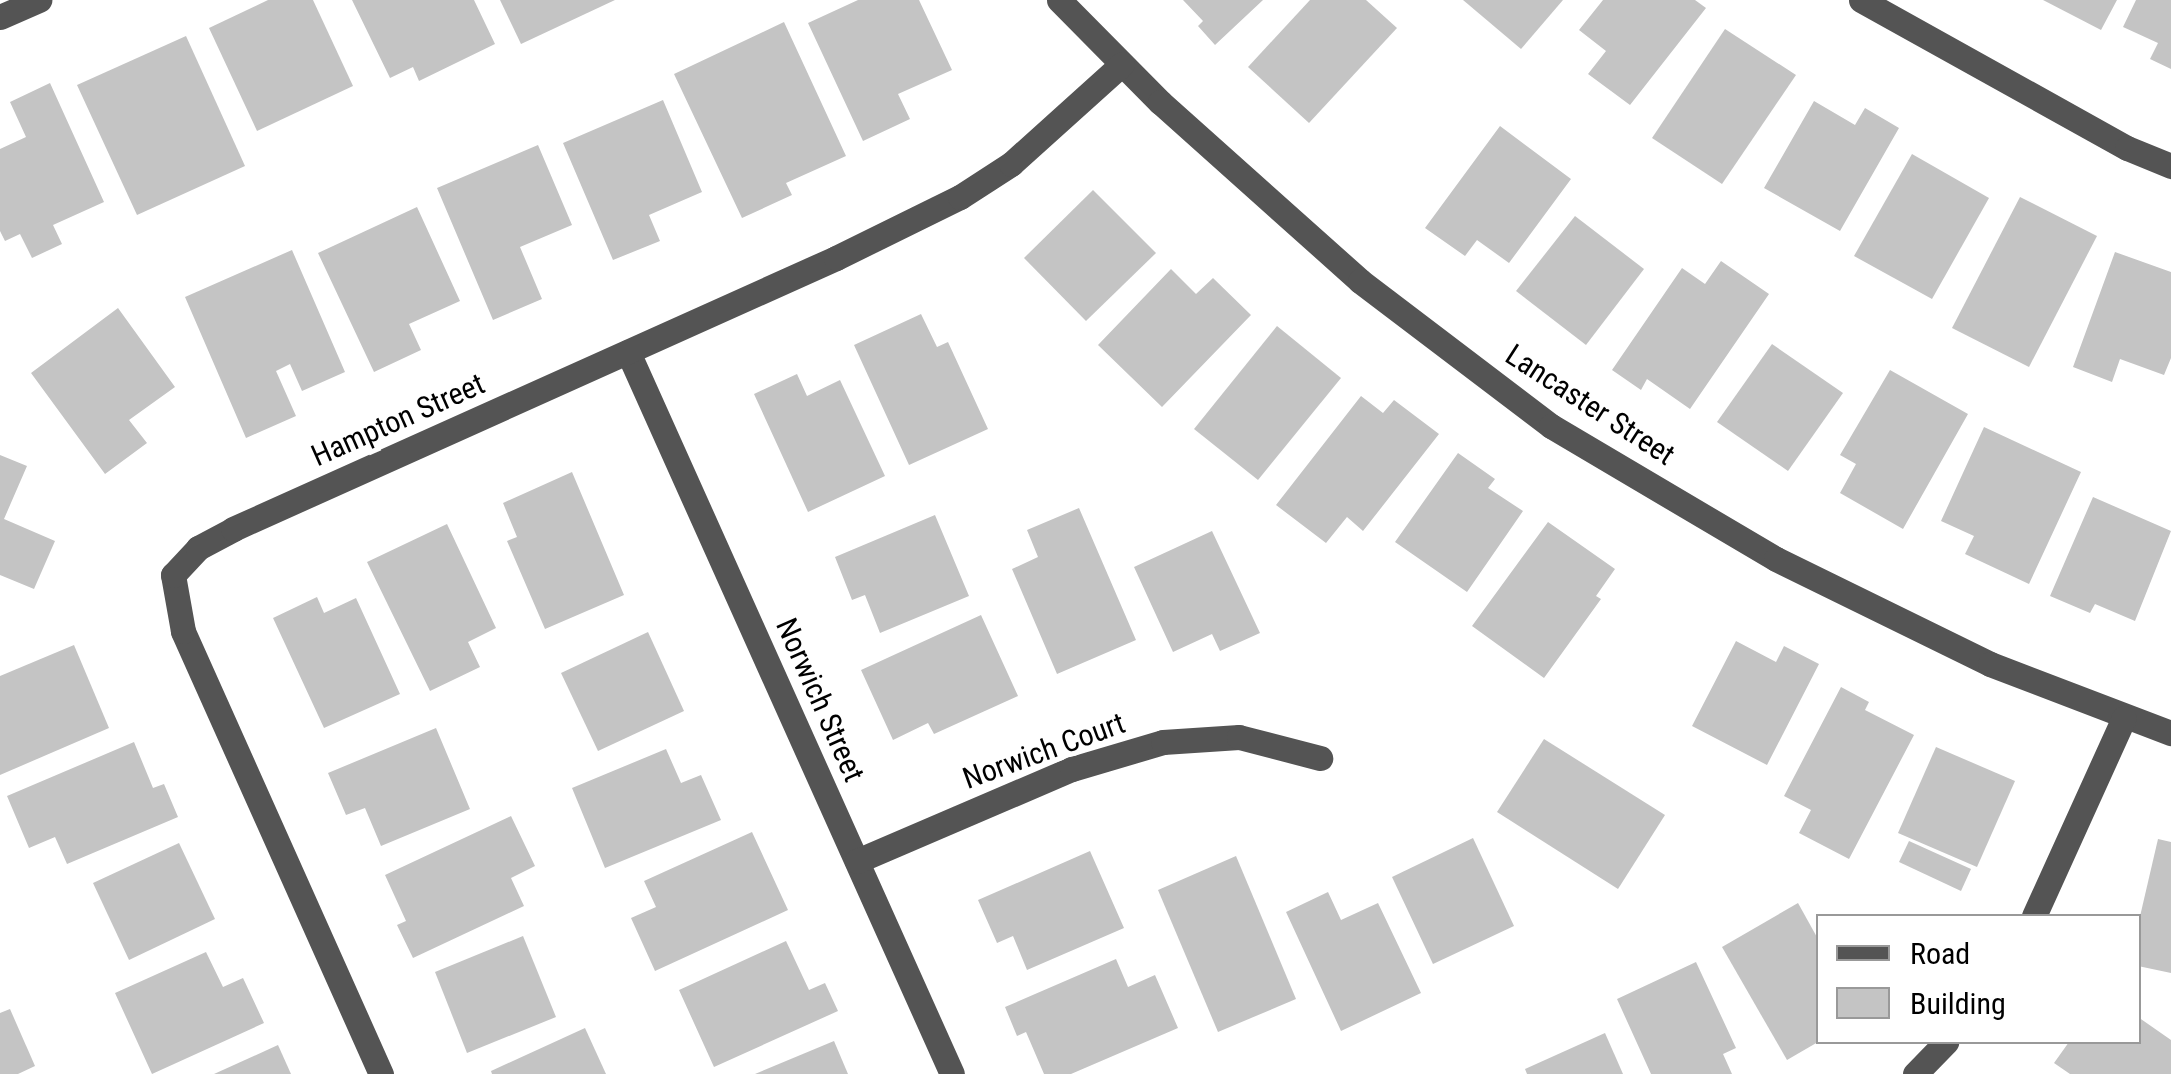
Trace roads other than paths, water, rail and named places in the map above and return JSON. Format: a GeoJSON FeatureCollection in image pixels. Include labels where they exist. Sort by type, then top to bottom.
{"type":"FeatureCollection","features":[{"type":"Feature","properties":{"kind":"street"},"geometry":{"type":"LineString","coordinates":[[0,17],[39,0]]}},
{"type":"Feature","properties":{"kind":"street","name":"Lancaster Street"},"geometry":{"type":"LineString","coordinates":[[1059,0],[1122,64],[1360,281],[1551,426],[1776,559],[1990,664],[2171,733]]}},
{"type":"Feature","properties":{"kind":"street"},"geometry":{"type":"LineString","coordinates":[[1861,0],[2127,148],[2171,166]]}},
{"type":"Feature","properties":{"kind":"street","name":"Hampton Street"},"geometry":{"type":"LineString","coordinates":[[381,1074],[183,631],[173,575],[198,548],[233,529],[628,352],[960,197],[1011,164],[1122,64]]}},
{"type":"Feature","properties":{"kind":"street","name":"Norwich Street"},"geometry":{"type":"LineString","coordinates":[[628,352],[952,1074]]}},
{"type":"Feature","properties":{"kind":"street"},"geometry":{"type":"LineString","coordinates":[[2035,914],[2124,718]]}},
{"type":"Feature","properties":{"kind":"street","name":"Norwich Court"},"geometry":{"type":"LineString","coordinates":[[857,861],[1072,769],[1163,742],[1240,737],[1320,758]]}},
{"type":"Feature","properties":{"kind":"street"},"geometry":{"type":"LineString","coordinates":[[1915,1074],[1944,1044]]}}]}
